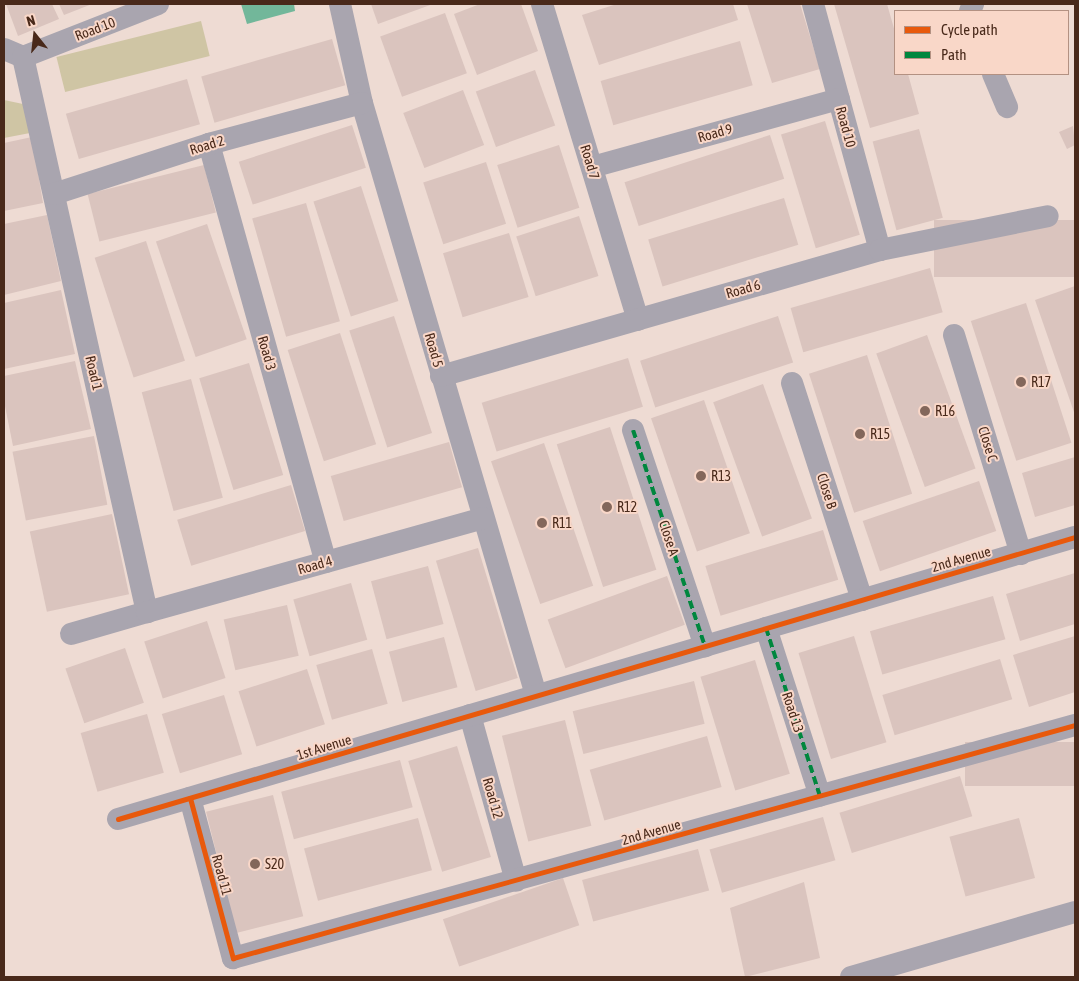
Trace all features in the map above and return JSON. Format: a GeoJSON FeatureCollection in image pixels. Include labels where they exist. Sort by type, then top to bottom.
{"type":"FeatureCollection","features":[{"type":"Feature","properties":{"kind":"street","name":"Road 10"},"geometry":{"type":"LineString","coordinates":[[13,53],[158,4]]}},
{"type":"Feature","properties":{"kind":"street","name":"Road 5"},"geometry":{"type":"LineString","coordinates":[[340,4],[362,103],[536,695]]}},
{"type":"Feature","properties":{"kind":"street","name":"Road 7"},"geometry":{"type":"LineString","coordinates":[[545,4],[638,320]]}},
{"type":"Feature","properties":{"kind":"street","name":"Road 10"},"geometry":{"type":"LineString","coordinates":[[813,4],[880,250]]}},
{"type":"Feature","properties":{"kind":"street","name":"Road 1"},"geometry":{"type":"LineString","coordinates":[[13,53],[54,194],[148,612]]}},
{"type":"Feature","properties":{"kind":"street"},"geometry":{"type":"LineString","coordinates":[[993,75],[1007,107]]}},
{"type":"Feature","properties":{"kind":"street","name":"Road 9"},"geometry":{"type":"LineString","coordinates":[[592,167],[838,99]]}},
{"type":"Feature","properties":{"kind":"street","name":"Road 2"},"geometry":{"type":"LineString","coordinates":[[54,194],[209,144],[362,103]]}},
{"type":"Feature","properties":{"kind":"street","name":"Road 3"},"geometry":{"type":"LineString","coordinates":[[209,144],[326,562]]}},
{"type":"Feature","properties":{"kind":"street","name":"Road 6"},"geometry":{"type":"LineString","coordinates":[[441,376],[880,250],[1048,216]]}},
{"type":"Feature","properties":{"kind":"street","name":"Close C"},"geometry":{"type":"LineString","coordinates":[[954,335],[1021,554]]}},
{"type":"Feature","properties":{"kind":"street","name":"Close B"},"geometry":{"type":"LineString","coordinates":[[792,383],[862,600]]}},
{"type":"Feature","properties":{"kind":"street","name":"Close A"},"geometry":{"type":"LineString","coordinates":[[633,430],[705,646]]}},
{"type":"Feature","properties":{"kind":"street","name":"Road 4"},"geometry":{"type":"LineString","coordinates":[[148,612],[483,518]]}},
{"type":"Feature","properties":{"kind":"street","name":"2nd Avenue"},"geometry":{"type":"LineString","coordinates":[[536,695],[1075,537]]}},
{"type":"Feature","properties":{"kind":"street"},"geometry":{"type":"LineString","coordinates":[[71,634],[148,612]]}},
{"type":"Feature","properties":{"kind":"street","name":"Road 13"},"geometry":{"type":"LineString","coordinates":[[766,628],[820,796]]}},
{"type":"Feature","properties":{"kind":"street","name":"1st Avenue"},"geometry":{"type":"LineString","coordinates":[[118,819],[536,695]]}},
{"type":"Feature","properties":{"kind":"street","name":"Road 12"},"geometry":{"type":"LineString","coordinates":[[470,715],[516,881]]}},
{"type":"Feature","properties":{"kind":"street","name":"2nd Avenue"},"geometry":{"type":"LineString","coordinates":[[233,958],[1075,725]]}},
{"type":"Feature","properties":{"kind":"street","name":"Road 11"},"geometry":{"type":"LineString","coordinates":[[190,798],[233,958]]}},
{"type":"Feature","properties":{"kind":"street"},"geometry":{"type":"LineString","coordinates":[[851,977],[1075,912]]}},
{"type":"Feature","properties":{"kind":"shaded area"},"geometry":{"type":"Polygon","coordinates":[[[241,4],[294,4],[295,11],[247,24],[241,4]]]}},
{"type":"Feature","properties":{"kind":"shaded area"},"geometry":{"type":"Polygon","coordinates":[[[201,21],[210,56],[65,92],[56,57],[201,21]]]}},
{"type":"Feature","properties":{"kind":"shaded area"},"geometry":{"type":"Polygon","coordinates":[[[4,100],[23,104],[30,133],[4,138],[4,100]]]}},
{"type":"Feature","properties":{"kind":"building"},"geometry":{"type":"Polygon","coordinates":[[[6,4],[52,4],[59,19],[18,36],[6,4]]]}},
{"type":"Feature","properties":{"kind":"building"},"geometry":{"type":"Polygon","coordinates":[[[59,4],[92,4],[64,15],[59,4]]]}},
{"type":"Feature","properties":{"kind":"building"},"geometry":{"type":"Polygon","coordinates":[[[371,4],[433,4],[378,24],[371,4]]]}},
{"type":"Feature","properties":{"kind":"building"},"geometry":{"type":"Polygon","coordinates":[[[480,4],[521,4],[538,51],[477,75],[454,14],[480,4]]]}},
{"type":"Feature","properties":{"kind":"building"},"geometry":{"type":"Polygon","coordinates":[[[617,4],[733,4],[738,20],[599,65],[582,15],[617,4]]]}},
{"type":"Feature","properties":{"kind":"building"},"geometry":{"type":"Polygon","coordinates":[[[747,4],[800,4],[820,69],[772,83],[747,4]]]}},
{"type":"Feature","properties":{"kind":"building"},"geometry":{"type":"Polygon","coordinates":[[[834,4],[887,4],[894,28],[894,75],[908,75],[919,114],[870,128],[834,4]]]}},
{"type":"Feature","properties":{"kind":"building"},"geometry":{"type":"Polygon","coordinates":[[[445,13],[467,73],[402,97],[380,37],[445,13]]]}},
{"type":"Feature","properties":{"kind":"building"},"geometry":{"type":"Polygon","coordinates":[[[332,39],[345,85],[214,123],[201,76],[332,39]]]}},
{"type":"Feature","properties":{"kind":"building"},"geometry":{"type":"Polygon","coordinates":[[[740,41],[753,85],[613,125],[601,81],[740,41]]]}},
{"type":"Feature","properties":{"kind":"building"},"geometry":{"type":"Polygon","coordinates":[[[535,70],[555,125],[496,147],[476,92],[535,70]]]}},
{"type":"Feature","properties":{"kind":"building"},"geometry":{"type":"Polygon","coordinates":[[[187,79],[200,124],[79,159],[66,114],[187,79]]]}},
{"type":"Feature","properties":{"kind":"building"},"geometry":{"type":"Polygon","coordinates":[[[463,90],[484,145],[424,168],[403,113],[463,90]]]}},
{"type":"Feature","properties":{"kind":"building"},"geometry":{"type":"Polygon","coordinates":[[[825,121],[860,235],[816,248],[781,134],[825,121]]]}},
{"type":"Feature","properties":{"kind":"building"},"geometry":{"type":"Polygon","coordinates":[[[352,125],[366,168],[253,205],[239,162],[352,125]]]}},
{"type":"Feature","properties":{"kind":"building"},"geometry":{"type":"Polygon","coordinates":[[[1073,126],[1075,145],[1067,149],[1059,132],[1073,126]]]}},
{"type":"Feature","properties":{"kind":"building"},"geometry":{"type":"Polygon","coordinates":[[[919,129],[943,218],[896,230],[873,141],[919,129]]]}},
{"type":"Feature","properties":{"kind":"building"},"geometry":{"type":"Polygon","coordinates":[[[770,135],[784,179],[639,226],[624,182],[770,135]]]}},
{"type":"Feature","properties":{"kind":"building"},"geometry":{"type":"Polygon","coordinates":[[[32,137],[43,203],[4,211],[4,143],[32,137]]]}},
{"type":"Feature","properties":{"kind":"building"},"geometry":{"type":"Polygon","coordinates":[[[559,145],[579,208],[518,228],[497,165],[559,145]]]}},
{"type":"Feature","properties":{"kind":"building"},"geometry":{"type":"Polygon","coordinates":[[[486,162],[506,224],[443,244],[423,182],[486,162]]]}},
{"type":"Feature","properties":{"kind":"building"},"geometry":{"type":"Polygon","coordinates":[[[204,165],[216,213],[99,242],[88,194],[204,165]]]}},
{"type":"Feature","properties":{"kind":"building"},"geometry":{"type":"Polygon","coordinates":[[[361,186],[398,301],[351,317],[313,201],[361,186]]]}},
{"type":"Feature","properties":{"kind":"building"},"geometry":{"type":"Polygon","coordinates":[[[784,198],[798,245],[663,286],[648,240],[784,198]]]}},
{"type":"Feature","properties":{"kind":"building"},"geometry":{"type":"Polygon","coordinates":[[[306,203],[340,321],[286,337],[252,218],[306,203]]]}},
{"type":"Feature","properties":{"kind":"building"},"geometry":{"type":"Polygon","coordinates":[[[47,215],[61,281],[4,295],[4,224],[47,215]]]}},
{"type":"Feature","properties":{"kind":"building"},"geometry":{"type":"Polygon","coordinates":[[[579,216],[598,276],[536,296],[516,236],[579,216]]]}},
{"type":"Feature","properties":{"kind":"building"},"geometry":{"type":"Polygon","coordinates":[[[934,220],[1075,220],[1075,277],[934,277],[934,220]]]}},
{"type":"Feature","properties":{"kind":"building"},"geometry":{"type":"Polygon","coordinates":[[[207,224],[247,339],[196,357],[156,242],[207,224]]]}},
{"type":"Feature","properties":{"kind":"building"},"geometry":{"type":"Polygon","coordinates":[[[509,233],[529,297],[463,317],[443,253],[509,233]]]}},
{"type":"Feature","properties":{"kind":"building"},"geometry":{"type":"Polygon","coordinates":[[[146,241],[185,361],[134,378],[95,258],[146,241]]]}},
{"type":"Feature","properties":{"kind":"building"},"geometry":{"type":"Polygon","coordinates":[[[930,268],[943,312],[803,352],[791,308],[930,268]]]}},
{"type":"Feature","properties":{"kind":"building"},"geometry":{"type":"Polygon","coordinates":[[[1075,286],[1075,415],[1035,300],[1075,286]]]}},
{"type":"Feature","properties":{"kind":"building"},"geometry":{"type":"Polygon","coordinates":[[[61,290],[75,354],[4,369],[4,303],[61,290]]]}},
{"type":"Feature","properties":{"kind":"building","name":"R17"},"geometry":{"type":"Polygon","coordinates":[[[1026,303],[1071,443],[1016,461],[971,321],[1026,303]]]}},
{"type":"Feature","properties":{"kind":"building"},"geometry":{"type":"Polygon","coordinates":[[[394,316],[432,433],[387,448],[349,331],[394,316]]]}},
{"type":"Feature","properties":{"kind":"building"},"geometry":{"type":"Polygon","coordinates":[[[778,316],[793,363],[655,407],[640,361],[778,316]]]}},
{"type":"Feature","properties":{"kind":"building"},"geometry":{"type":"Polygon","coordinates":[[[340,333],[376,444],[324,461],[288,350],[340,333]]]}},
{"type":"Feature","properties":{"kind":"building","name":"R16"},"geometry":{"type":"Polygon","coordinates":[[[927,335],[976,468],[925,487],[876,353],[927,335]]]}},
{"type":"Feature","properties":{"kind":"building","name":"R15"},"geometry":{"type":"Polygon","coordinates":[[[867,355],[912,494],[854,513],[809,374],[867,355]]]}},
{"type":"Feature","properties":{"kind":"building"},"geometry":{"type":"Polygon","coordinates":[[[628,358],[643,407],[497,452],[482,403],[628,358]]]}},
{"type":"Feature","properties":{"kind":"building"},"geometry":{"type":"Polygon","coordinates":[[[75,361],[91,429],[13,446],[4,401],[4,376],[75,361]]]}},
{"type":"Feature","properties":{"kind":"building"},"geometry":{"type":"Polygon","coordinates":[[[249,363],[283,475],[233,490],[199,378],[249,363]]]}},
{"type":"Feature","properties":{"kind":"building"},"geometry":{"type":"Polygon","coordinates":[[[191,379],[223,498],[174,511],[142,392],[191,379]]]}},
{"type":"Feature","properties":{"kind":"building"},"geometry":{"type":"Polygon","coordinates":[[[763,384],[812,518],[762,537],[713,402],[763,384]]]}},
{"type":"Feature","properties":{"kind":"building","name":"R13"},"geometry":{"type":"Polygon","coordinates":[[[704,400],[750,533],[697,552],[651,418],[704,400]]]}},
{"type":"Feature","properties":{"kind":"building","name":"R12"},"geometry":{"type":"Polygon","coordinates":[[[610,427],[656,570],[603,587],[557,444],[610,427]]]}},
{"type":"Feature","properties":{"kind":"building"},"geometry":{"type":"Polygon","coordinates":[[[94,436],[107,505],[26,521],[13,452],[94,436]]]}},
{"type":"Feature","properties":{"kind":"building"},"geometry":{"type":"Polygon","coordinates":[[[449,442],[462,487],[344,521],[331,476],[449,442]]]}},
{"type":"Feature","properties":{"kind":"building","name":"R11"},"geometry":{"type":"Polygon","coordinates":[[[544,443],[593,586],[540,604],[491,461],[544,443]]]}},
{"type":"Feature","properties":{"kind":"building"},"geometry":{"type":"Polygon","coordinates":[[[1075,457],[1075,505],[1035,517],[1022,473],[1075,457]]]}},
{"type":"Feature","properties":{"kind":"building"},"geometry":{"type":"Polygon","coordinates":[[[979,481],[996,531],[880,571],[863,521],[979,481]]]}},
{"type":"Feature","properties":{"kind":"building"},"geometry":{"type":"Polygon","coordinates":[[[291,485],[305,531],[191,566],[177,520],[291,485]]]}},
{"type":"Feature","properties":{"kind":"building"},"geometry":{"type":"Polygon","coordinates":[[[112,514],[129,594],[47,612],[30,531],[112,514]]]}},
{"type":"Feature","properties":{"kind":"building"},"geometry":{"type":"Polygon","coordinates":[[[823,530],[838,580],[721,616],[705,566],[823,530]]]}},
{"type":"Feature","properties":{"kind":"building"},"geometry":{"type":"Polygon","coordinates":[[[478,548],[518,678],[476,691],[436,561],[478,548]]]}},
{"type":"Feature","properties":{"kind":"building"},"geometry":{"type":"Polygon","coordinates":[[[428,566],[444,624],[387,639],[371,581],[428,566]]]}},
{"type":"Feature","properties":{"kind":"building"},"geometry":{"type":"Polygon","coordinates":[[[1075,573],[1075,624],[1020,641],[1006,594],[1075,573]]]}},
{"type":"Feature","properties":{"kind":"building"},"geometry":{"type":"Polygon","coordinates":[[[667,576],[685,625],[565,668],[548,619],[667,576]]]}},
{"type":"Feature","properties":{"kind":"building"},"geometry":{"type":"Polygon","coordinates":[[[351,583],[367,640],[310,656],[293,600],[351,583]]]}},
{"type":"Feature","properties":{"kind":"building"},"geometry":{"type":"Polygon","coordinates":[[[993,596],[1005,639],[882,675],[870,631],[993,596]]]}},
{"type":"Feature","properties":{"kind":"building"},"geometry":{"type":"Polygon","coordinates":[[[287,605],[299,656],[235,670],[224,620],[287,605]]]}},
{"type":"Feature","properties":{"kind":"building"},"geometry":{"type":"Polygon","coordinates":[[[207,621],[226,678],[163,698],[144,641],[207,621]]]}},
{"type":"Feature","properties":{"kind":"building"},"geometry":{"type":"Polygon","coordinates":[[[854,636],[886,742],[831,759],[799,653],[854,636]]]}},
{"type":"Feature","properties":{"kind":"building"},"geometry":{"type":"Polygon","coordinates":[[[1075,636],[1075,692],[1029,707],[1013,655],[1075,636]]]}},
{"type":"Feature","properties":{"kind":"building"},"geometry":{"type":"Polygon","coordinates":[[[444,637],[457,687],[402,702],[389,652],[444,637]]]}},
{"type":"Feature","properties":{"kind":"building"},"geometry":{"type":"Polygon","coordinates":[[[125,648],[144,703],[84,723],[65,669],[125,648]]]}},
{"type":"Feature","properties":{"kind":"building"},"geometry":{"type":"Polygon","coordinates":[[[372,649],[388,704],[332,720],[316,665],[372,649]]]}},
{"type":"Feature","properties":{"kind":"building"},"geometry":{"type":"Polygon","coordinates":[[[1000,659],[1012,699],[895,735],[882,695],[1000,659]]]}},
{"type":"Feature","properties":{"kind":"building"},"geometry":{"type":"Polygon","coordinates":[[[755,660],[790,774],[735,790],[700,677],[755,660]]]}},
{"type":"Feature","properties":{"kind":"building"},"geometry":{"type":"Polygon","coordinates":[[[307,669],[325,724],[256,746],[239,691],[307,669]]]}},
{"type":"Feature","properties":{"kind":"building"},"geometry":{"type":"Polygon","coordinates":[[[694,681],[705,724],[583,754],[573,711],[694,681]]]}},
{"type":"Feature","properties":{"kind":"building"},"geometry":{"type":"Polygon","coordinates":[[[224,695],[242,754],[180,773],[162,714],[224,695]]]}},
{"type":"Feature","properties":{"kind":"building"},"geometry":{"type":"Polygon","coordinates":[[[147,714],[164,773],[97,792],[81,733],[147,714]]]}},
{"type":"Feature","properties":{"kind":"building"},"geometry":{"type":"Polygon","coordinates":[[[565,720],[591,826],[528,841],[502,736],[565,720]]]}},
{"type":"Feature","properties":{"kind":"building"},"geometry":{"type":"Polygon","coordinates":[[[707,736],[722,787],[604,821],[590,770],[707,736]]]}},
{"type":"Feature","properties":{"kind":"building"},"geometry":{"type":"Polygon","coordinates":[[[965,742],[1075,742],[1075,786],[965,786],[965,742]]]}},
{"type":"Feature","properties":{"kind":"building"},"geometry":{"type":"Polygon","coordinates":[[[457,746],[491,857],[442,872],[408,761],[457,746]]]}},
{"type":"Feature","properties":{"kind":"building"},"geometry":{"type":"Polygon","coordinates":[[[400,760],[413,807],[294,839],[281,792],[400,760]]]}},
{"type":"Feature","properties":{"kind":"building"},"geometry":{"type":"Polygon","coordinates":[[[960,776],[972,816],[852,853],[840,813],[960,776]]]}},
{"type":"Feature","properties":{"kind":"building","name":"S20"},"geometry":{"type":"Polygon","coordinates":[[[273,795],[303,916],[236,933],[206,812],[273,795]]]}},
{"type":"Feature","properties":{"kind":"building"},"geometry":{"type":"Polygon","coordinates":[[[823,817],[835,860],[722,893],[710,850],[823,817]]]}},
{"type":"Feature","properties":{"kind":"building"},"geometry":{"type":"Polygon","coordinates":[[[418,818],[432,870],[318,901],[304,849],[418,818]]]}},
{"type":"Feature","properties":{"kind":"building"},"geometry":{"type":"Polygon","coordinates":[[[1019,818],[1035,878],[966,897],[949,837],[1019,818]]]}},
{"type":"Feature","properties":{"kind":"building"},"geometry":{"type":"Polygon","coordinates":[[[698,849],[709,891],[593,922],[582,880],[698,849]]]}},
{"type":"Feature","properties":{"kind":"building"},"geometry":{"type":"Polygon","coordinates":[[[563,878],[579,925],[459,967],[443,919],[563,878]]]}},
{"type":"Feature","properties":{"kind":"building"},"geometry":{"type":"Polygon","coordinates":[[[804,882],[820,958],[745,977],[730,908],[804,882]]]}},
{"type":"Feature","properties":{"kind":"marked path"},"geometry":{"type":"LineString","coordinates":[[633,430],[705,646]]}},
{"type":"Feature","properties":{"kind":"marked path"},"geometry":{"type":"LineString","coordinates":[[766,628],[820,796]]}},
{"type":"Feature","properties":{"kind":"cycle path"},"geometry":{"type":"LineString","coordinates":[[118,819],[1075,537]]}},
{"type":"Feature","properties":{"kind":"cycle path"},"geometry":{"type":"LineString","coordinates":[[190,798],[233,958],[1075,725]]}},
{"type":"Feature","properties":{"kind":"place","name":"R17"},"geometry":{"type":"Point","coordinates":[1021,382]}},
{"type":"Feature","properties":{"kind":"place","name":"R16"},"geometry":{"type":"Point","coordinates":[925,411]}},
{"type":"Feature","properties":{"kind":"place","name":"R15"},"geometry":{"type":"Point","coordinates":[860,434]}},
{"type":"Feature","properties":{"kind":"place","name":"R13"},"geometry":{"type":"Point","coordinates":[701,476]}},
{"type":"Feature","properties":{"kind":"place","name":"R12"},"geometry":{"type":"Point","coordinates":[607,507]}},
{"type":"Feature","properties":{"kind":"place","name":"R11"},"geometry":{"type":"Point","coordinates":[542,523]}},
{"type":"Feature","properties":{"kind":"place","name":"S20"},"geometry":{"type":"Point","coordinates":[255,864]}}]}
